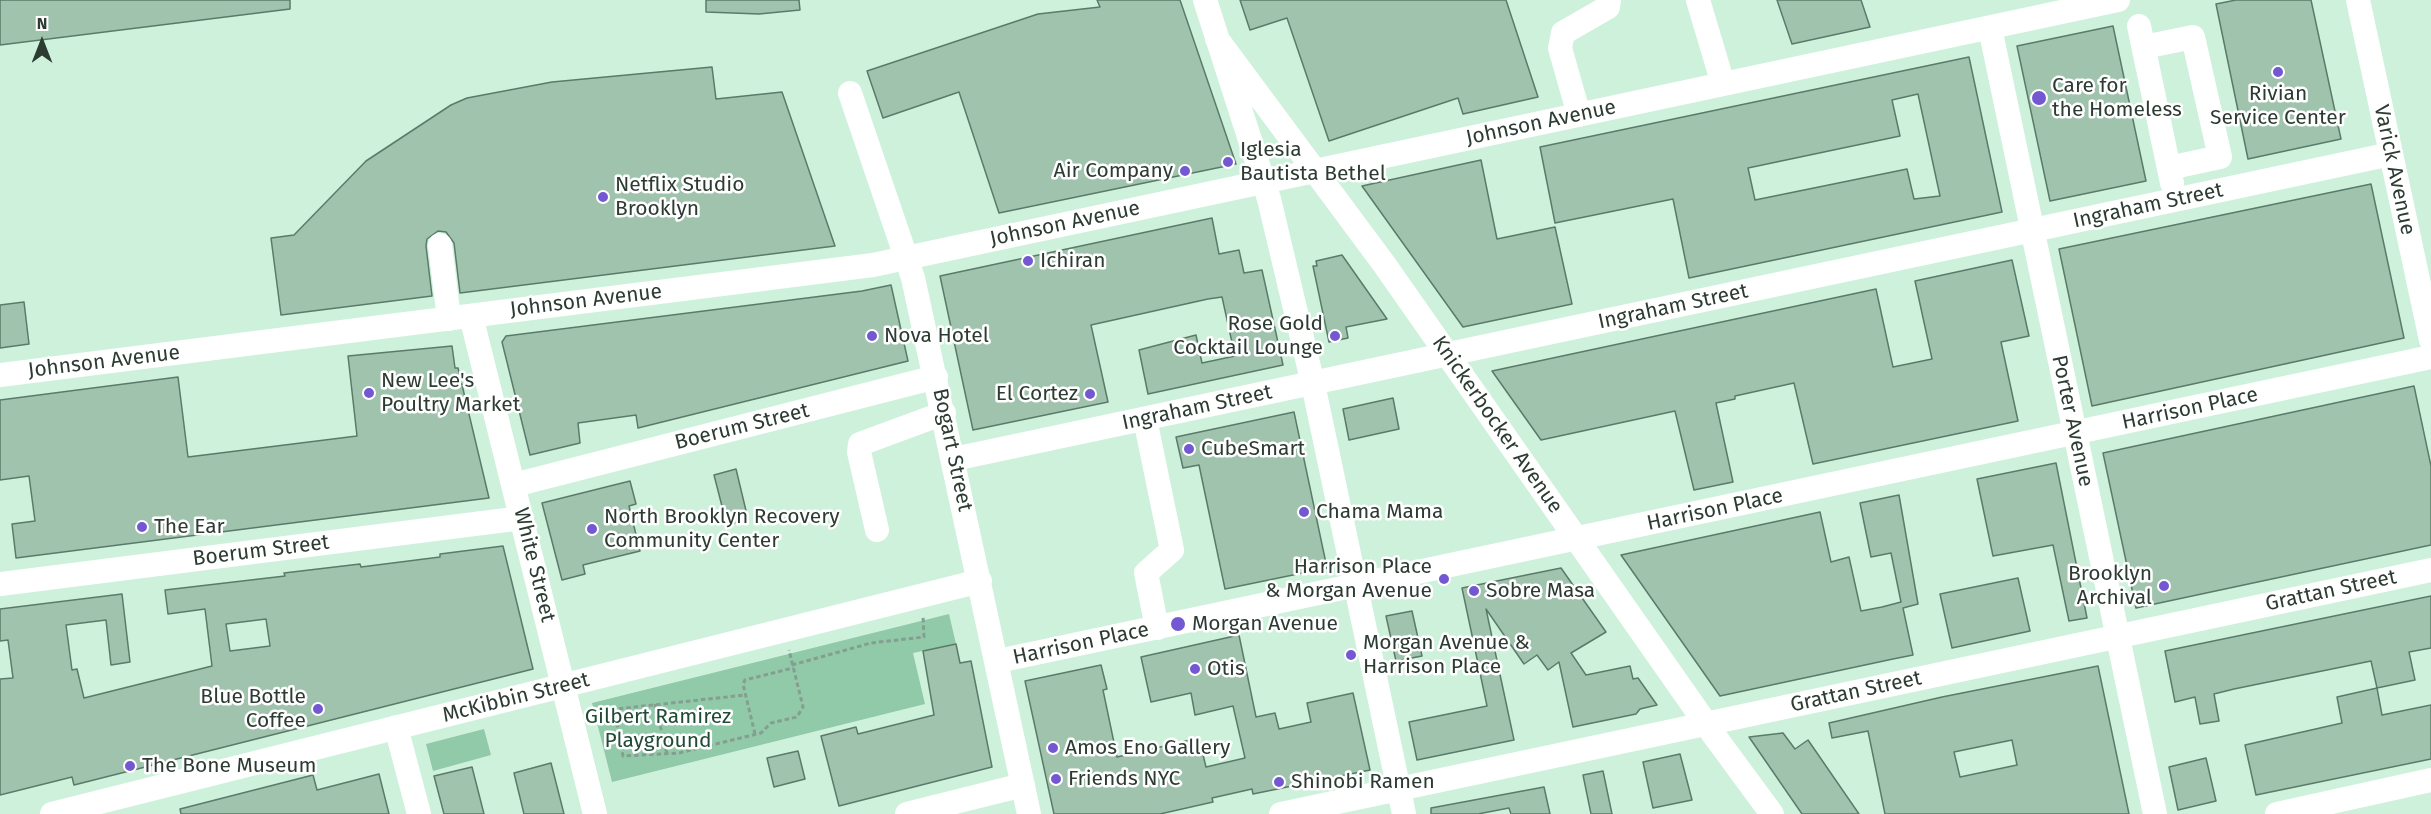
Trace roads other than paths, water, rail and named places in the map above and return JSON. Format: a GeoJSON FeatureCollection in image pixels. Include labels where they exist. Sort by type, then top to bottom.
{"type":"FeatureCollection","features":[{"type":"Feature","properties":{"kind":"street"},"geometry":{"type":"LineString","coordinates":[[1205,0],[1263,182],[1313,384],[1404,814]]}},
{"type":"Feature","properties":{"kind":"street"},"geometry":{"type":"LineString","coordinates":[[1579,115],[1560,48],[1563,33],[1608,7],[1609,0]]}},
{"type":"Feature","properties":{"kind":"street"},"geometry":{"type":"LineString","coordinates":[[1698,0],[1723,84]]}},
{"type":"Feature","properties":{"kind":"street","name":"Johnson Avenue"},"geometry":{"type":"LineString","coordinates":[[0,375],[873,265],[2118,0]]}},
{"type":"Feature","properties":{"kind":"street","name":"Varick Avenue"},"geometry":{"type":"LineString","coordinates":[[2358,0],[2431,340]]}},
{"type":"Feature","properties":{"kind":"street","name":"Porter Avenue"},"geometry":{"type":"LineString","coordinates":[[1990,28],[2155,814]]}},
{"type":"Feature","properties":{"kind":"street"},"geometry":{"type":"LineString","coordinates":[[2169,168],[2220,157],[2193,37],[2141,36],[2169,168],[2176,200]]}},
{"type":"Feature","properties":{"kind":"street","name":"Knickerbocker Avenue"},"geometry":{"type":"LineString","coordinates":[[1217,39],[1317,170],[1706,724],[1772,814]]}},
{"type":"Feature","properties":{"kind":"street","name":"Bogart Street"},"geometry":{"type":"LineString","coordinates":[[850,93],[906,258],[936,377],[1029,814]]}},
{"type":"Feature","properties":{"kind":"street","name":"Ingraham Street"},"geometry":{"type":"LineString","coordinates":[[954,459],[2391,154]]}},
{"type":"Feature","properties":{"kind":"street","name":"White Street"},"geometry":{"type":"LineString","coordinates":[[440,245],[460,317],[514,485],[595,814]]}},
{"type":"Feature","properties":{"kind":"street","name":"Harrison Place"},"geometry":{"type":"LineString","coordinates":[[998,662],[2431,357]]}},
{"type":"Feature","properties":{"kind":"street","name":"Boerum Street"},"geometry":{"type":"LineString","coordinates":[[514,485],[936,377]]}},
{"type":"Feature","properties":{"kind":"street"},"geometry":{"type":"LineString","coordinates":[[877,530],[859,452],[860,444],[944,413]]}},
{"type":"Feature","properties":{"kind":"street"},"geometry":{"type":"LineString","coordinates":[[1145,419],[1172,550],[1146,573],[1157,628]]}},
{"type":"Feature","properties":{"kind":"street","name":"Boerum Street"},"geometry":{"type":"LineString","coordinates":[[0,584],[522,518]]}},
{"type":"Feature","properties":{"kind":"street","name":"Grattan Street"},"geometry":{"type":"LineString","coordinates":[[1281,814],[2431,570]]}},
{"type":"Feature","properties":{"kind":"street","name":"McKibbin Street"},"geometry":{"type":"LineString","coordinates":[[52,814],[980,581]]}},
{"type":"Feature","properties":{"kind":"street"},"geometry":{"type":"LineString","coordinates":[[396,727],[419,814]]}},
{"type":"Feature","properties":{"kind":"street"},"geometry":{"type":"LineString","coordinates":[[2277,814],[2431,780]]}},
{"type":"Feature","properties":{"kind":"street"},"geometry":{"type":"LineString","coordinates":[[907,814],[1023,785]]}},
{"type":"Feature","properties":{"kind":"place","name":"Rivian Service Center"},"geometry":{"type":"Point","coordinates":[2278,72]}},
{"type":"Feature","properties":{"kind":"place","name":"Care for the Homeless"},"geometry":{"type":"Point","coordinates":[2039,98]}},
{"type":"Feature","properties":{"kind":"place","name":"Iglesia Bautista Bethel"},"geometry":{"type":"Point","coordinates":[1228,162]}},
{"type":"Feature","properties":{"kind":"place","name":"Air Company"},"geometry":{"type":"Point","coordinates":[1185,171]}},
{"type":"Feature","properties":{"kind":"place","name":"Netflix Studio Brooklyn"},"geometry":{"type":"Point","coordinates":[603,197]}},
{"type":"Feature","properties":{"kind":"place","name":"Ichiran"},"geometry":{"type":"Point","coordinates":[1028,261]}},
{"type":"Feature","properties":{"kind":"place","name":"Nova Hotel"},"geometry":{"type":"Point","coordinates":[872,336]}},
{"type":"Feature","properties":{"kind":"place","name":"Rose Gold Cocktail Lounge"},"geometry":{"type":"Point","coordinates":[1335,336]}},
{"type":"Feature","properties":{"kind":"place","name":"New Lee's Poultry Market"},"geometry":{"type":"Point","coordinates":[369,393]}},
{"type":"Feature","properties":{"kind":"place","name":"El Cortez"},"geometry":{"type":"Point","coordinates":[1090,394]}},
{"type":"Feature","properties":{"kind":"place","name":"CubeSmart"},"geometry":{"type":"Point","coordinates":[1189,449]}},
{"type":"Feature","properties":{"kind":"place","name":"Chama Mama"},"geometry":{"type":"Point","coordinates":[1304,512]}},
{"type":"Feature","properties":{"kind":"place","name":"The Ear"},"geometry":{"type":"Point","coordinates":[142,527]}},
{"type":"Feature","properties":{"kind":"place","name":"North Brooklyn Recovery Community Center"},"geometry":{"type":"Point","coordinates":[592,529]}},
{"type":"Feature","properties":{"kind":"place","name":"Harrison Place & Morgan Avenue"},"geometry":{"type":"Point","coordinates":[1444,579]}},
{"type":"Feature","properties":{"kind":"place","name":"Brooklyn Archival"},"geometry":{"type":"Point","coordinates":[2164,586]}},
{"type":"Feature","properties":{"kind":"place","name":"Sobre Masa"},"geometry":{"type":"Point","coordinates":[1474,591]}},
{"type":"Feature","properties":{"kind":"place","name":"Morgan Avenue"},"geometry":{"type":"Point","coordinates":[1178,624]}},
{"type":"Feature","properties":{"kind":"place","name":"Morgan Avenue & Harrison Place"},"geometry":{"type":"Point","coordinates":[1351,655]}},
{"type":"Feature","properties":{"kind":"place","name":"Otis"},"geometry":{"type":"Point","coordinates":[1195,669]}},
{"type":"Feature","properties":{"kind":"place","name":"Blue Bottle Coffee"},"geometry":{"type":"Point","coordinates":[318,709]}},
{"type":"Feature","properties":{"kind":"place","name":"Amos Eno Gallery"},"geometry":{"type":"Point","coordinates":[1053,748]}},
{"type":"Feature","properties":{"kind":"place","name":"The Bone Museum"},"geometry":{"type":"Point","coordinates":[130,766]}},
{"type":"Feature","properties":{"kind":"place","name":"Friends NYC"},"geometry":{"type":"Point","coordinates":[1056,779]}},
{"type":"Feature","properties":{"kind":"place","name":"Shinobi Ramen"},"geometry":{"type":"Point","coordinates":[1279,782]}},
{"type":"Feature","properties":{"kind":"park label","name":"Gilbert Ramirez Playground"},"geometry":{"type":"Point","coordinates":[658,729]}}]}
